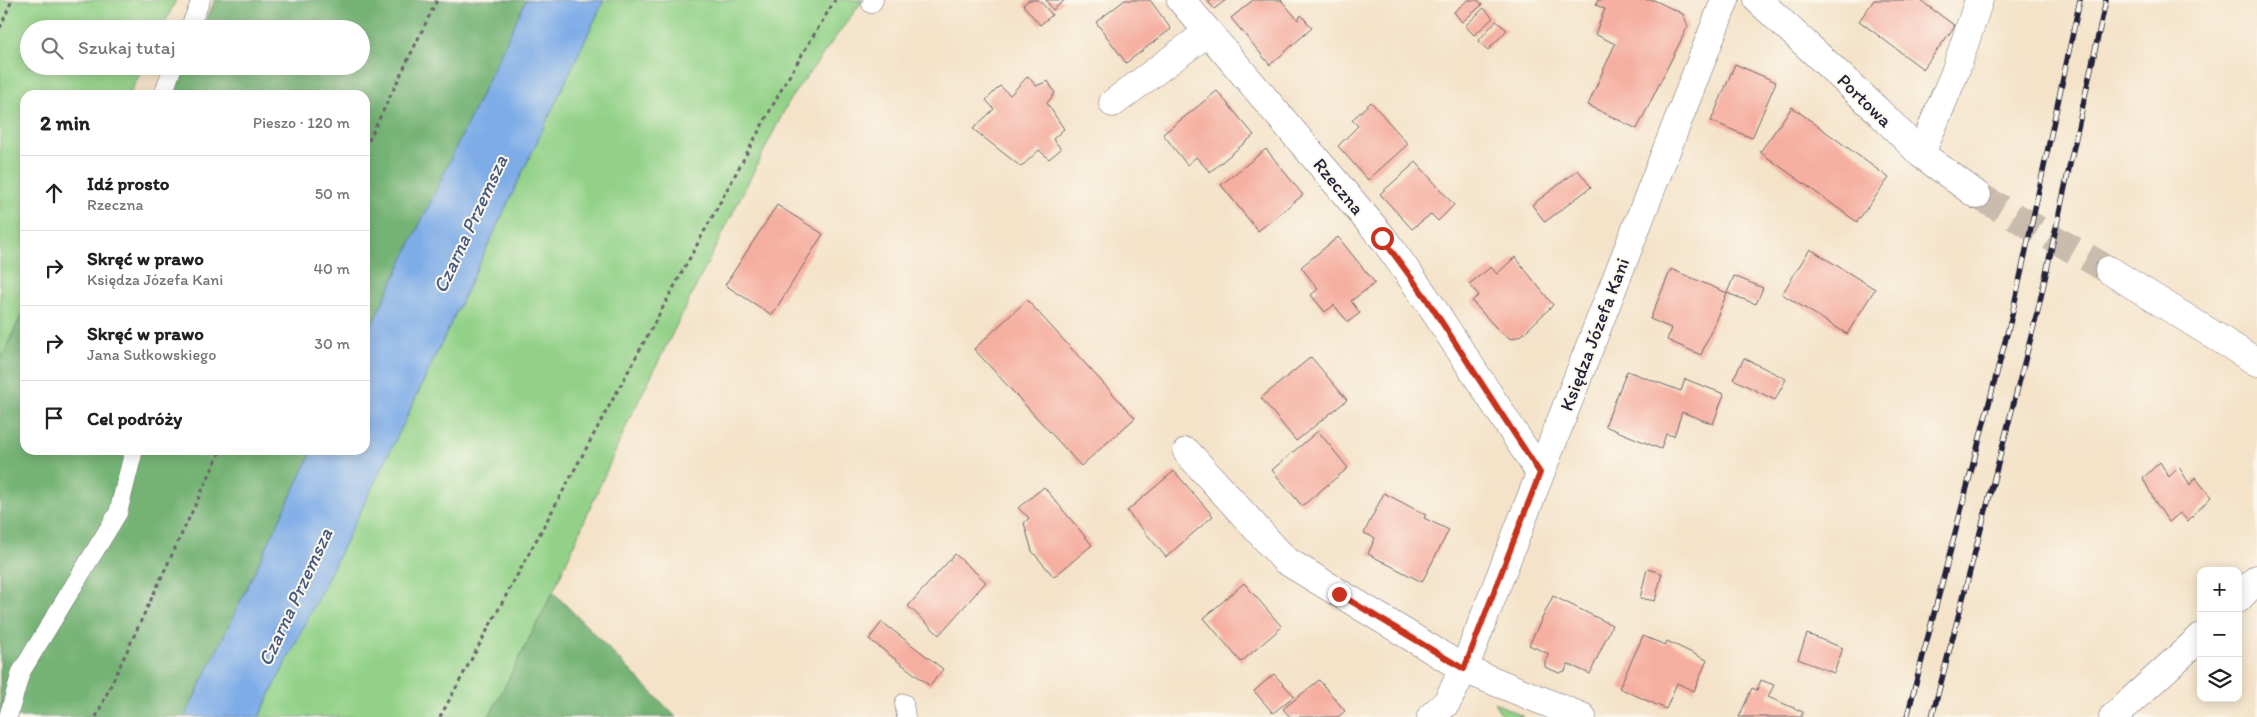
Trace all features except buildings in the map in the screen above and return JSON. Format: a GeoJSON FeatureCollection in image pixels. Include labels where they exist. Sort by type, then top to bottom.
{"type":"FeatureCollection","features":[{"type":"Feature","properties":{"kind":"street","name":"Rzeczna"},"geometry":{"type":"LineString","coordinates":[[1182,0],[1382,238],[1426,298],[1540,473]]}},
{"type":"Feature","properties":{"kind":"street","name":"Księdza Józefa Kani"},"geometry":{"type":"LineString","coordinates":[[1431,717],[1447,702],[1464,669],[1725,0]]}},
{"type":"Feature","properties":{"kind":"street","name":"Portowa"},"geometry":{"type":"LineString","coordinates":[[1758,0],[1876,109],[1921,154],[1977,195]]}},
{"type":"Feature","properties":{"kind":"street"},"geometry":{"type":"LineString","coordinates":[[1921,154],[1955,72],[1979,0]]}},
{"type":"Feature","properties":{"kind":"street"},"geometry":{"type":"LineString","coordinates":[[1113,103],[1208,32]]}},
{"type":"Feature","properties":{"kind":"street"},"geometry":{"type":"LineString","coordinates":[[2109,270],[2257,362]]}},
{"type":"Feature","properties":{"kind":"street"},"geometry":{"type":"LineString","coordinates":[[1187,452],[1285,560],[1464,669],[1582,717]]}},
{"type":"Feature","properties":{"kind":"street"},"geometry":{"type":"LineString","coordinates":[[2242,595],[2257,579]]}},
{"type":"Feature","properties":{"kind":"street"},"geometry":{"type":"LineString","coordinates":[[2113,717],[2197,641]]}},
{"type":"Feature","properties":{"kind":"lane"},"geometry":{"type":"LineString","coordinates":[[193,20],[201,0]]}},
{"type":"Feature","properties":{"kind":"lane"},"geometry":{"type":"LineString","coordinates":[[165,90],[170,75]]}},
{"type":"Feature","properties":{"kind":"lane"},"geometry":{"type":"LineString","coordinates":[[8,717],[21,672],[118,513],[133,455]]}},
{"type":"Feature","properties":{"kind":"path"},"geometry":{"type":"LineString","coordinates":[[0,28],[12,0]]}},
{"type":"Feature","properties":{"kind":"path"},"geometry":{"type":"LineString","coordinates":[[370,138],[437,0]]}},
{"type":"Feature","properties":{"kind":"path"},"geometry":{"type":"LineString","coordinates":[[440,717],[784,83],[835,0]]}},
{"type":"Feature","properties":{"kind":"path"},"geometry":{"type":"LineString","coordinates":[[96,717],[219,455]]}},
{"type":"Feature","properties":{"kind":"green space"},"geometry":{"type":"Polygon","coordinates":[[[0,0],[176,0],[166,20],[20,20],[20,75],[139,75],[132,90],[20,90],[20,318],[0,360],[0,0]]]}},
{"type":"Feature","properties":{"kind":"green space"},"geometry":{"type":"Polygon","coordinates":[[[215,0],[526,0],[370,329],[370,90],[162,90],[177,80],[180,75],[370,75],[370,20],[206,20],[215,0]]]}},
{"type":"Feature","properties":{"kind":"green space"},"geometry":{"type":"Polygon","coordinates":[[[604,0],[863,0],[790,99],[629,420],[553,592],[489,717],[259,717],[399,433],[604,0]]]}},
{"type":"Feature","properties":{"kind":"green space"},"geometry":{"type":"Polygon","coordinates":[[[20,318],[20,455],[311,455],[185,717],[0,717],[0,360],[20,318]]]}},
{"type":"Feature","properties":{"kind":"green space"},"geometry":{"type":"Polygon","coordinates":[[[553,592],[676,717],[489,717],[553,592]]]}},
{"type":"Feature","properties":{"kind":"green space"},"geometry":{"type":"Polygon","coordinates":[[[1494,702],[1524,717],[1503,717],[1494,702]]]}},
{"type":"Feature","properties":{"kind":"water","name":"Czarna Przemsza"},"geometry":{"type":"Polygon","coordinates":[[[526,0],[604,0],[399,433],[259,717],[185,717],[311,455],[370,455],[370,329],[526,0]]]}},
{"type":"Feature","properties":{"kind":"tunnel"},"geometry":{"type":"LineString","coordinates":[[1977,195],[2109,270]]}},
{"type":"Feature","properties":{"kind":"railway"},"geometry":{"type":"LineString","coordinates":[[1907,717],[2012,315],[2080,0]]}},
{"type":"Feature","properties":{"kind":"railway"},"geometry":{"type":"LineString","coordinates":[[1932,717],[2038,310],[2106,0]]}},
{"type":"Feature","properties":{"kind":"route"},"geometry":{"type":"LineString","coordinates":[[1339,594],[1464,669],[1540,473],[1426,298],[1382,238]]}}]}
